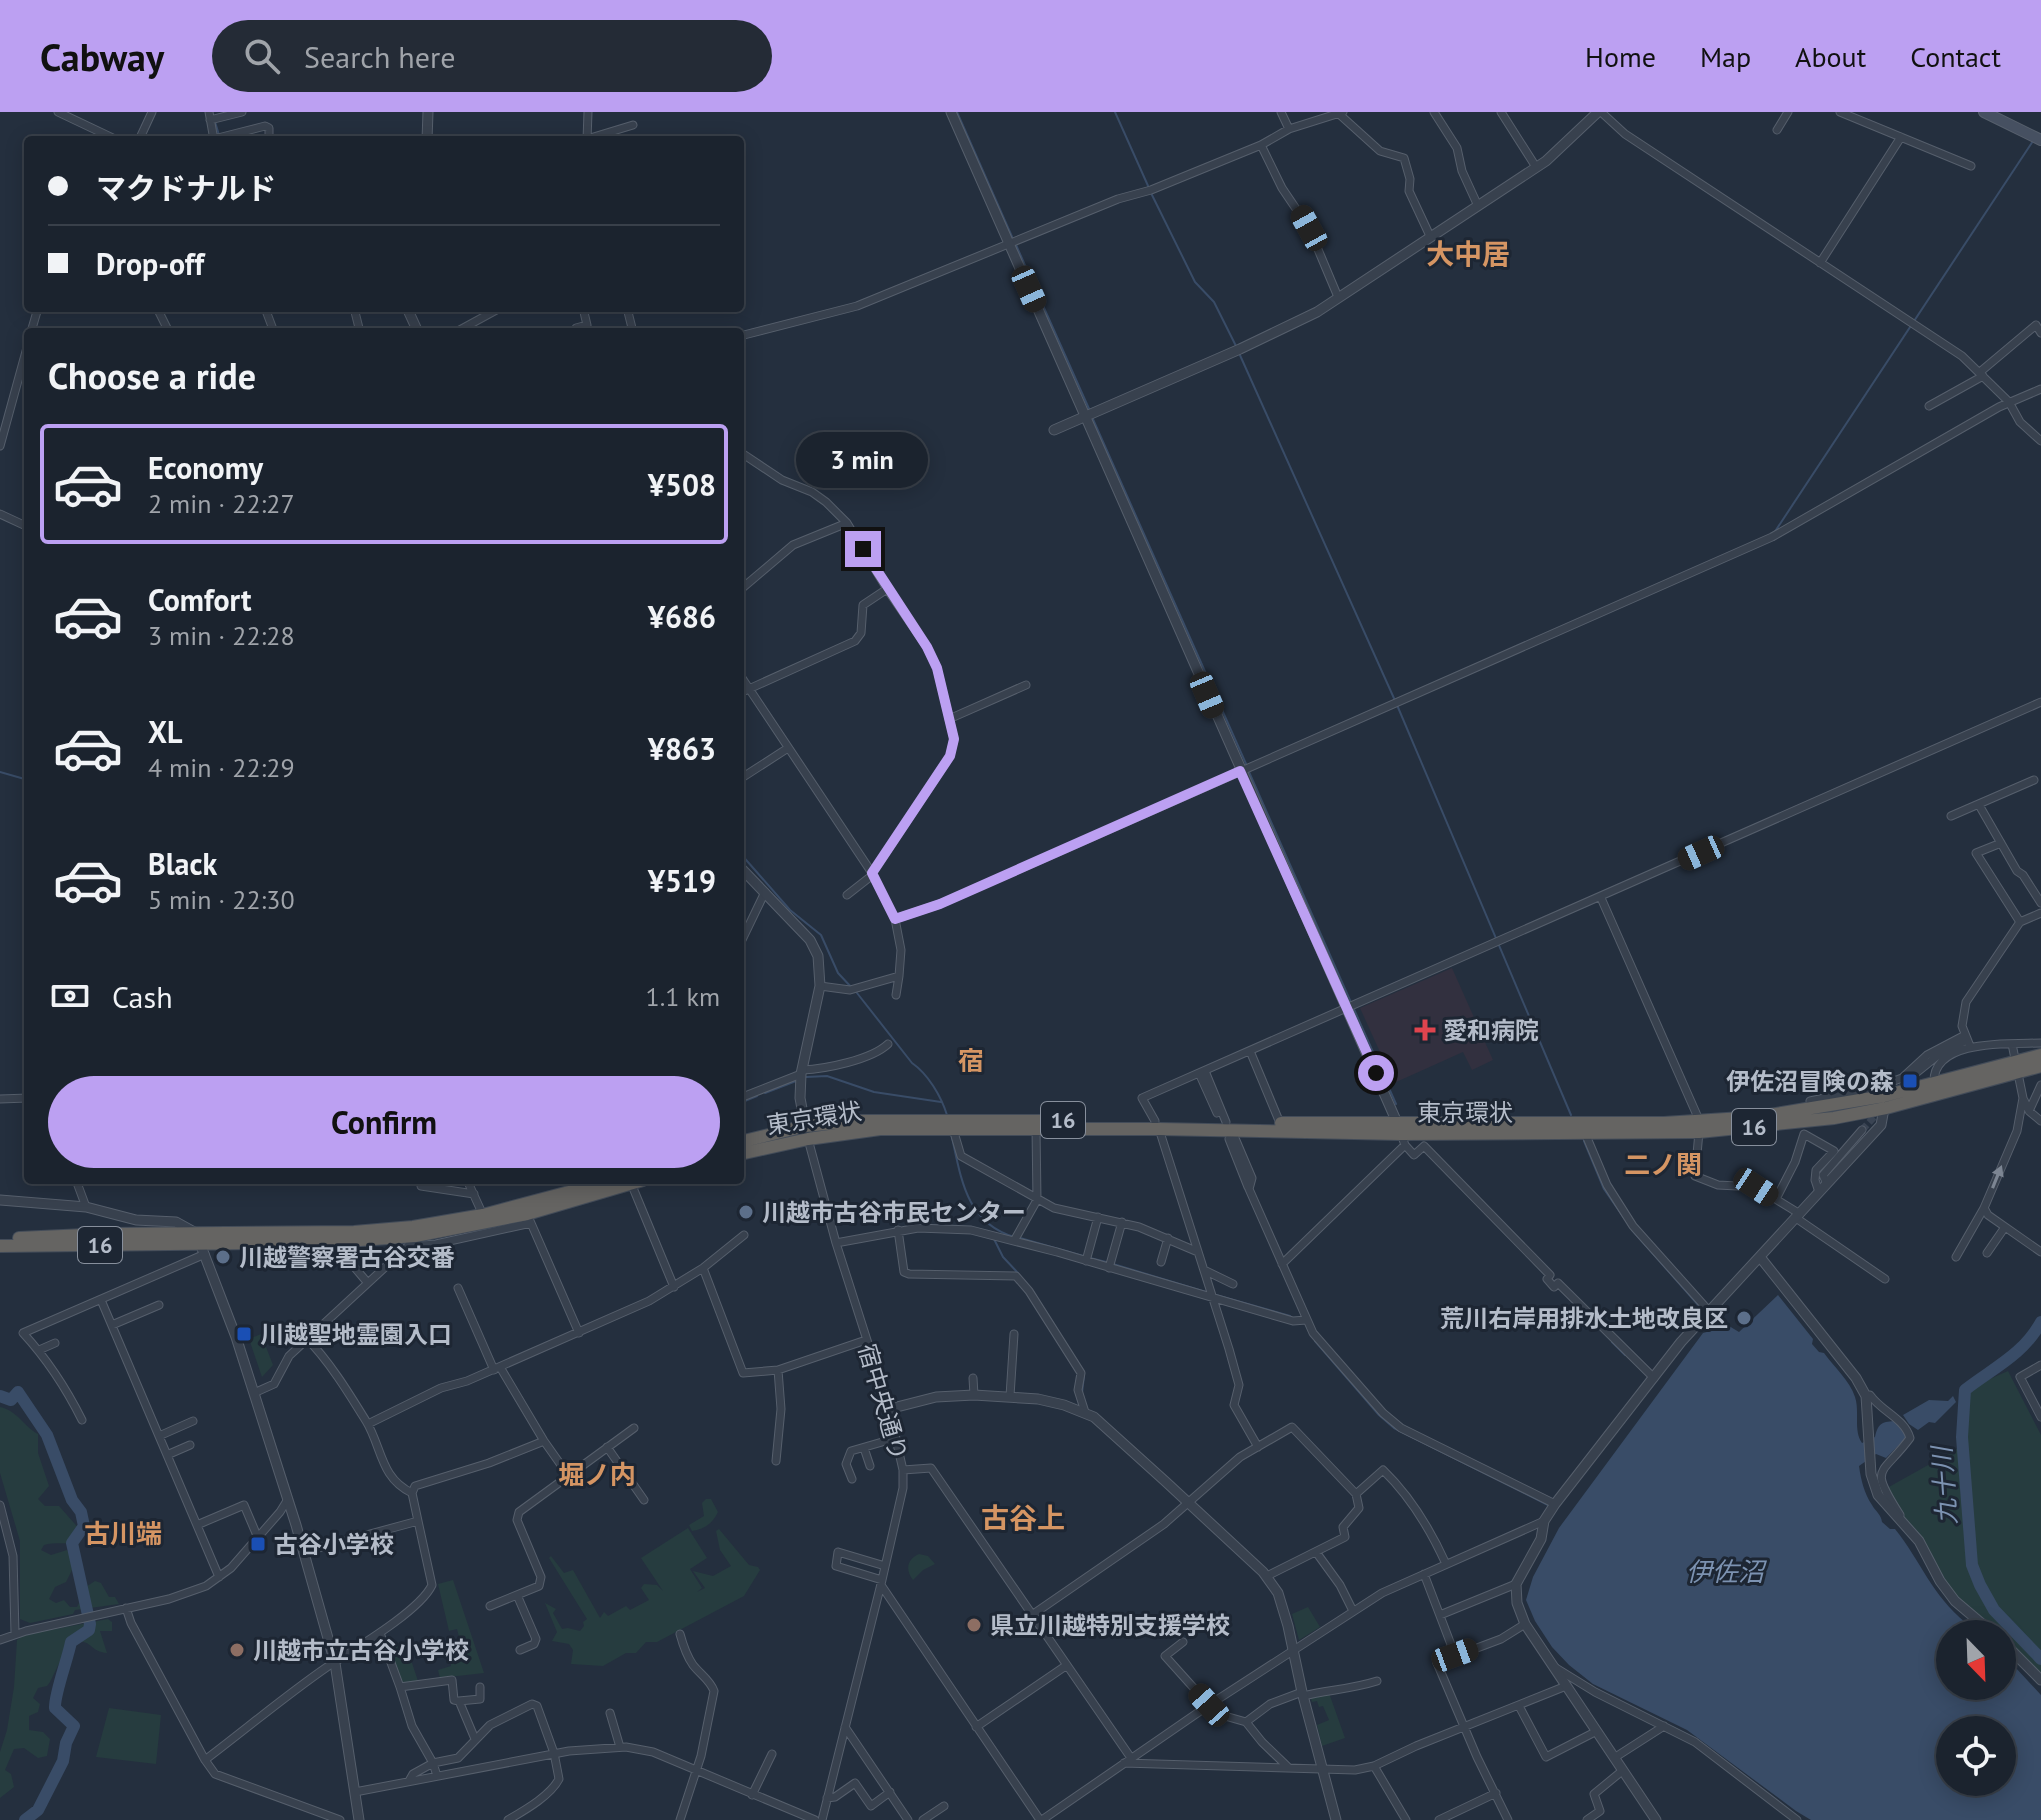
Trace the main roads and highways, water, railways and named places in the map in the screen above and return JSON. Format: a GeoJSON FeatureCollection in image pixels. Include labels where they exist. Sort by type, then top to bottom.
{"type":"FeatureCollection","features":[{"type":"Feature","properties":{"kind":"highway","name":"東京環状"},"geometry":{"type":"LineString","coordinates":[[744,1141],[854,1121],[910,1119],[1226,1126],[1401,1134],[1585,1133],[1803,1123],[2018,1067],[2041,1055]]}},
{"type":"Feature","properties":{"kind":"highway","name":"東京環状"},"geometry":{"type":"LineString","coordinates":[[1226,1126],[1280,1123],[1401,1134],[1700,1127],[1814,1109],[1885,1102],[1934,1083],[2018,1067],[2041,1066]]}},
{"type":"Feature","properties":{"kind":"highway","name":"東京環状"},"geometry":{"type":"LineString","coordinates":[[744,1153],[807,1132],[1157,1125]]}},
{"type":"Feature","properties":{"kind":"highway","name":"16"},"geometry":{"type":"LineString","coordinates":[[0,1239],[107,1234],[201,1244],[413,1227],[596,1184]]}},
{"type":"Feature","properties":{"kind":"highway","name":"16"},"geometry":{"type":"LineString","coordinates":[[0,1246],[412,1241],[529,1218],[631,1184]]}},
{"type":"Feature","properties":{"kind":"main road"},"geometry":{"type":"LineString","coordinates":[[1984,112],[2041,140]]}},
{"type":"Feature","properties":{"kind":"water","name":"伊佐沼"},"geometry":{"type":"Polygon","coordinates":[[[1778,1295],[1813,1339],[1812,1344],[1824,1353],[1849,1385],[1855,1397],[1862,1443],[1875,1437],[1879,1426],[1886,1422],[1894,1421],[1906,1433],[1906,1438],[1886,1458],[1876,1454],[1859,1466],[1865,1491],[1882,1522],[1895,1529],[1935,1589],[1963,1620],[1936,1620],[1936,1700],[2016,1700],[2016,1668],[2041,1695],[2041,1820],[1811,1820],[1687,1730],[1593,1684],[1552,1647],[1535,1621],[1526,1600],[1533,1577],[1559,1528],[1703,1333],[1729,1326],[1739,1332],[1778,1295]]]}},
{"type":"Feature","properties":{"kind":"water"},"geometry":{"type":"Polygon","coordinates":[[[1953,1396],[1956,1402],[1935,1423],[1929,1422],[1918,1430],[1903,1415],[1929,1400],[1948,1401],[1953,1396]]]}},
{"type":"Feature","properties":{"kind":"waterway"},"geometry":{"type":"LineString","coordinates":[[957,112],[1013,239]]}},
{"type":"Feature","properties":{"kind":"waterway"},"geometry":{"type":"LineString","coordinates":[[1115,112],[1149,188]]}},
{"type":"Feature","properties":{"kind":"waterway"},"geometry":{"type":"LineString","coordinates":[[215,122],[219,135]]}},
{"type":"Feature","properties":{"kind":"waterway"},"geometry":{"type":"LineString","coordinates":[[1774,533],[2033,141]]}},
{"type":"Feature","properties":{"kind":"waterway"},"geometry":{"type":"LineString","coordinates":[[1151,193],[1195,282],[1214,302],[1237,348]]}},
{"type":"Feature","properties":{"kind":"waterway"},"geometry":{"type":"LineString","coordinates":[[1016,245],[1090,411]]}},
{"type":"Feature","properties":{"kind":"waterway"},"geometry":{"type":"LineString","coordinates":[[1239,353],[1397,705],[1571,1115]]}},
{"type":"Feature","properties":{"kind":"waterway"},"geometry":{"type":"LineString","coordinates":[[1092,417],[1247,766]]}},
{"type":"Feature","properties":{"kind":"waterway"},"geometry":{"type":"LineString","coordinates":[[0,772],[24,779]]}},
{"type":"Feature","properties":{"kind":"waterway"},"geometry":{"type":"LineString","coordinates":[[1249,772],[1396,1104]]}},
{"type":"Feature","properties":{"kind":"waterway"},"geometry":{"type":"LineString","coordinates":[[744,858],[790,910],[821,935],[838,973],[852,988]]}},
{"type":"Feature","properties":{"kind":"waterway"},"geometry":{"type":"LineString","coordinates":[[857,993],[912,1063],[929,1079],[947,1115]]}},
{"type":"Feature","properties":{"kind":"waterway"},"geometry":{"type":"LineString","coordinates":[[806,1077],[827,1076],[874,1092],[941,1102]]}},
{"type":"Feature","properties":{"kind":"waterway"},"geometry":{"type":"LineString","coordinates":[[765,1093],[796,1081]]}},
{"type":"Feature","properties":{"kind":"waterway"},"geometry":{"type":"LineString","coordinates":[[744,1101],[757,1096]]}},
{"type":"Feature","properties":{"kind":"waterway"},"geometry":{"type":"LineString","coordinates":[[951,1133],[962,1181],[975,1209],[985,1221],[1014,1237]]}},
{"type":"Feature","properties":{"kind":"waterway"},"geometry":{"type":"LineString","coordinates":[[1584,1141],[1604,1189],[1624,1218]]}},
{"type":"Feature","properties":{"kind":"waterway"},"geometry":{"type":"LineString","coordinates":[[1632,1230],[1700,1307]]}},
{"type":"Feature","properties":{"kind":"waterway"},"geometry":{"type":"LineString","coordinates":[[1020,1238],[1083,1256]]}},
{"type":"Feature","properties":{"kind":"waterway"},"geometry":{"type":"LineString","coordinates":[[994,1239],[1003,1257],[1018,1273]]}},
{"type":"Feature","properties":{"kind":"waterway"},"geometry":{"type":"LineString","coordinates":[[1090,1258],[1106,1262]]}},
{"type":"Feature","properties":{"kind":"waterway"},"geometry":{"type":"LineString","coordinates":[[1113,1264],[1206,1292]]}},
{"type":"Feature","properties":{"kind":"waterway"},"geometry":{"type":"LineString","coordinates":[[1216,1295],[1290,1316]]}},
{"type":"Feature","properties":{"kind":"waterway","name":"九十川"},"geometry":{"type":"LineString","coordinates":[[2041,1322],[2016,1352],[1965,1390],[1962,1437],[1972,1565],[1994,1610],[2041,1659]]}},
{"type":"Feature","properties":{"kind":"waterway"},"geometry":{"type":"LineString","coordinates":[[1315,1341],[1394,1428],[1548,1505]]}},
{"type":"Feature","properties":{"kind":"waterway"},"geometry":{"type":"LineString","coordinates":[[1612,1342],[1625,1355]]}},
{"type":"Feature","properties":{"kind":"waterway"},"geometry":{"type":"LineString","coordinates":[[1082,1393],[1084,1376]]}},
{"type":"Feature","properties":{"kind":"waterway"},"geometry":{"type":"LineString","coordinates":[[0,1396],[11,1400],[18,1392],[47,1435],[72,1500],[81,1512],[84,1526],[72,1543],[90,1624],[89,1630],[71,1642],[57,1694],[55,1708],[74,1726],[66,1743],[63,1761],[38,1810],[25,1820]]}},
{"type":"Feature","properties":{"kind":"tunnel"},"geometry":{"type":"LineString","coordinates":[[1862,1130],[1911,1077]]}},
{"type":"Feature","properties":{"kind":"place","name":"愛和病院"},"geometry":{"type":"Point","coordinates":[1425,1030]}},
{"type":"Feature","properties":{"kind":"place","name":"伊佐沼冒険の森"},"geometry":{"type":"Point","coordinates":[1910,1081]}},
{"type":"Feature","properties":{"kind":"place","name":"川越市古谷市民センター"},"geometry":{"type":"Point","coordinates":[746,1212]}},
{"type":"Feature","properties":{"kind":"place","name":"川越警察署古谷交番"},"geometry":{"type":"Point","coordinates":[223,1257]}},
{"type":"Feature","properties":{"kind":"place","name":"荒川右岸用排水土地改良区"},"geometry":{"type":"Point","coordinates":[1744,1318]}},
{"type":"Feature","properties":{"kind":"place","name":"川越聖地霊園入口"},"geometry":{"type":"Point","coordinates":[244,1334]}},
{"type":"Feature","properties":{"kind":"place","name":"古谷小学校"},"geometry":{"type":"Point","coordinates":[258,1544]}},
{"type":"Feature","properties":{"kind":"place","name":"県立川越特別支援学校"},"geometry":{"type":"Point","coordinates":[974,1625]}},
{"type":"Feature","properties":{"kind":"place","name":"川越市立古谷小学校"},"geometry":{"type":"Point","coordinates":[237,1650]}},
{"type":"Feature","properties":{"kind":"district","name":"大中居"},"geometry":{"type":"Point","coordinates":[1468,253]}},
{"type":"Feature","properties":{"kind":"district","name":"宿"},"geometry":{"type":"Point","coordinates":[971,1060]}},
{"type":"Feature","properties":{"kind":"district","name":"二ノ関"},"geometry":{"type":"Point","coordinates":[1663,1164]}},
{"type":"Feature","properties":{"kind":"district","name":"堀ノ内"},"geometry":{"type":"Point","coordinates":[597,1474]}},
{"type":"Feature","properties":{"kind":"district","name":"古谷上"},"geometry":{"type":"Point","coordinates":[1023,1517]}},
{"type":"Feature","properties":{"kind":"district","name":"古川端"},"geometry":{"type":"Point","coordinates":[123,1533]}}]}
